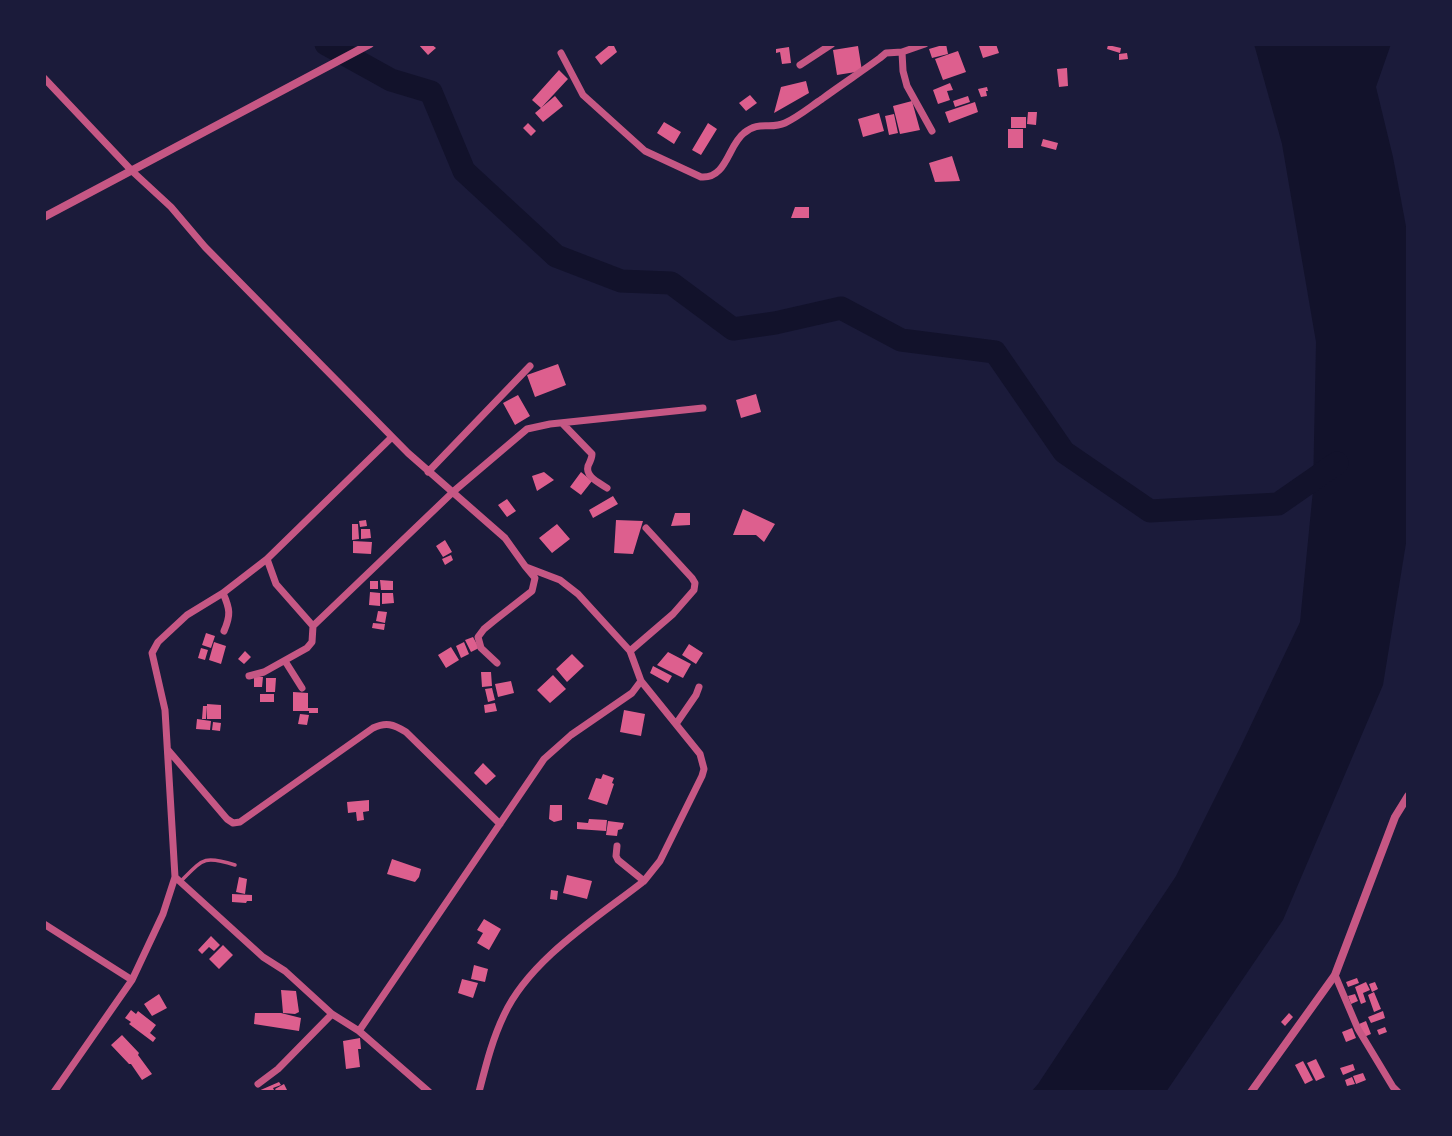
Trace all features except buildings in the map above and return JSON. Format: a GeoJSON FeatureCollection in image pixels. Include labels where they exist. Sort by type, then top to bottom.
{"type":"FeatureCollection","features":[{"type":"Feature","properties":{"kind":"street"},"geometry":{"type":"LineString","coordinates":[[44,217],[370,44]]}},
{"type":"Feature","properties":{"kind":"street"},"geometry":{"type":"LineString","coordinates":[[800,65],[832,44]]}},
{"type":"Feature","properties":{"kind":"street"},"geometry":{"type":"LineString","coordinates":[[561,52],[583,95],[645,151],[707,178],[718,172],[738,138],[746,130],[757,125],[782,125],[886,53],[902,52],[925,44]]}},
{"type":"Feature","properties":{"kind":"street"},"geometry":{"type":"LineString","coordinates":[[902,52],[907,86],[932,131]]}},
{"type":"Feature","properties":{"kind":"street"},"geometry":{"type":"LineString","coordinates":[[44,78],[392,437],[428,472],[454,491],[505,538],[535,578],[532,591],[484,629],[478,638],[481,648],[497,663]]}},
{"type":"Feature","properties":{"kind":"street"},"geometry":{"type":"LineString","coordinates":[[428,472],[530,366]]}},
{"type":"Feature","properties":{"kind":"street"},"geometry":{"type":"LineString","coordinates":[[248,676],[264,672],[307,648],[312,642],[313,626],[454,491],[527,429],[703,408]]}},
{"type":"Feature","properties":{"kind":"street"},"geometry":{"type":"LineString","coordinates":[[562,423],[592,454],[588,473],[607,488]]}},
{"type":"Feature","properties":{"kind":"street"},"geometry":{"type":"LineString","coordinates":[[54,1092],[132,980],[178,879],[165,710],[152,653],[158,642],[187,615],[223,593],[267,559],[392,437]]}},
{"type":"Feature","properties":{"kind":"street"},"geometry":{"type":"LineString","coordinates":[[630,651],[673,614],[694,590],[695,583],[646,528]]}},
{"type":"Feature","properties":{"kind":"street"},"geometry":{"type":"LineString","coordinates":[[267,559],[276,584],[313,626]]}},
{"type":"Feature","properties":{"kind":"street"},"geometry":{"type":"LineString","coordinates":[[480,1092],[490,1049],[505,1012],[526,981],[551,954],[644,881],[660,861],[704,769],[700,754],[641,681],[630,651],[569,586],[525,566]]}},
{"type":"Feature","properties":{"kind":"street"},"geometry":{"type":"LineString","coordinates":[[223,593],[230,618],[224,631]]}},
{"type":"Feature","properties":{"kind":"street"},"geometry":{"type":"LineString","coordinates":[[285,661],[302,688]]}},
{"type":"Feature","properties":{"kind":"street"},"geometry":{"type":"LineString","coordinates":[[359,1031],[544,759],[571,735],[632,693],[641,681]]}},
{"type":"Feature","properties":{"kind":"street"},"geometry":{"type":"LineString","coordinates":[[676,724],[699,687]]}},
{"type":"Feature","properties":{"kind":"street"},"geometry":{"type":"LineString","coordinates":[[168,749],[226,819],[233,823],[240,822],[373,729],[385,723],[395,725],[406,732],[500,824]]}},
{"type":"Feature","properties":{"kind":"street"},"geometry":{"type":"LineString","coordinates":[[1251,1092],[1335,975],[1395,817],[1408,796]]}},
{"type":"Feature","properties":{"kind":"street"},"geometry":{"type":"LineString","coordinates":[[617,846],[618,860],[644,881]]}},
{"type":"Feature","properties":{"kind":"street"},"geometry":{"type":"LineString","coordinates":[[178,879],[263,957],[285,971],[332,1014],[359,1031],[429,1092]]}},
{"type":"Feature","properties":{"kind":"street"},"geometry":{"type":"LineString","coordinates":[[44,924],[132,980]]}},
{"type":"Feature","properties":{"kind":"street"},"geometry":{"type":"LineString","coordinates":[[1335,975],[1358,1030],[1398,1092]]}},
{"type":"Feature","properties":{"kind":"street"},"geometry":{"type":"LineString","coordinates":[[258,1084],[278,1069],[332,1014]]}},
{"type":"Feature","properties":{"kind":"lane"},"geometry":{"type":"LineString","coordinates":[[178,879],[208,859],[235,865]]}},
{"type":"Feature","properties":{"kind":"shaded area"},"geometry":{"type":"Polygon","coordinates":[[[1254,44],[1391,44],[1376,87],[1408,237],[1408,531],[1383,685],[1283,920],[1166,1092],[1031,1092],[1176,876],[1300,622],[1313,490],[1316,342],[1282,144],[1254,44]]]}},
{"type":"Feature","properties":{"kind":"waterway"},"geometry":{"type":"LineString","coordinates":[[326,44],[391,80],[431,92],[464,171],[556,256],[621,281],[671,283],[733,329],[775,323],[841,308],[901,340],[995,352],[1064,452],[1150,511],[1278,504],[1337,463]]}}]}
